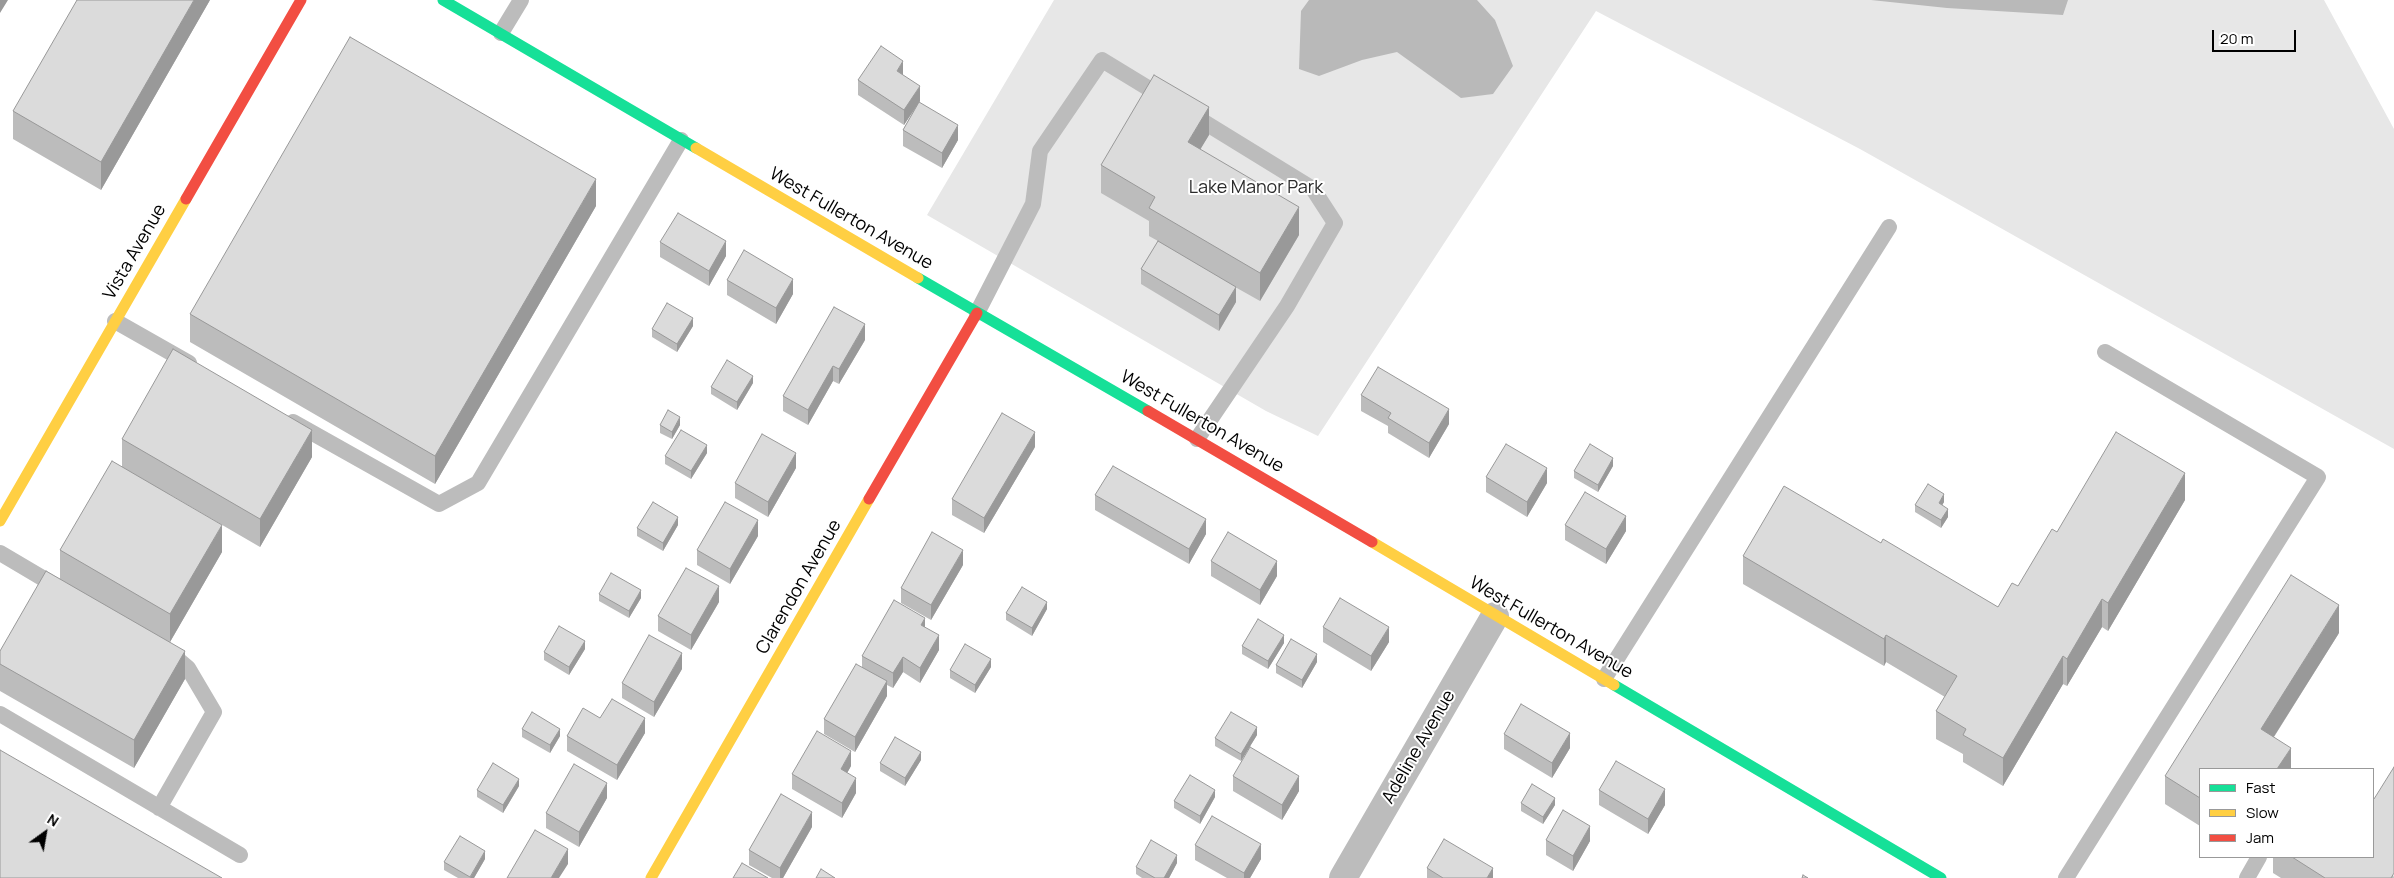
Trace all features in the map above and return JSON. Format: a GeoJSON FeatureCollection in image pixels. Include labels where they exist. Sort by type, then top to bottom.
{"type":"FeatureCollection","features":[{"type":"Feature","properties":{"kind":"street","name":"Vista Avenue"},"geometry":{"type":"LineString","coordinates":[[0,521],[300,0]]}},
{"type":"Feature","properties":{"kind":"street","name":"West Fullerton Avenue"},"geometry":{"type":"LineString","coordinates":[[443,0],[1197,439],[1941,878]]}},
{"type":"Feature","properties":{"kind":"street","name":"Clarendon Avenue"},"geometry":{"type":"LineString","coordinates":[[651,878],[978,313]]}},
{"type":"Feature","properties":{"kind":"street","name":"Adeline Avenue"},"geometry":{"type":"LineString","coordinates":[[1343,878],[1495,616]]}},
{"type":"Feature","properties":{"kind":"lane"},"geometry":{"type":"LineString","coordinates":[[502,33],[521,0]]}},
{"type":"Feature","properties":{"kind":"lane"},"geometry":{"type":"LineString","coordinates":[[978,313],[1032,204],[1040,152],[1102,60],[1313,189],[1335,223],[1287,306],[1197,439]]}},
{"type":"Feature","properties":{"kind":"lane"},"geometry":{"type":"LineString","coordinates":[[277,413],[439,504],[478,482],[681,140]]}},
{"type":"Feature","properties":{"kind":"lane"},"geometry":{"type":"LineString","coordinates":[[1604,679],[1889,227]]}},
{"type":"Feature","properties":{"kind":"lane"},"geometry":{"type":"LineString","coordinates":[[115,322],[200,370]]}},
{"type":"Feature","properties":{"kind":"lane"},"geometry":{"type":"LineString","coordinates":[[2066,878],[2318,477],[2105,352]]}},
{"type":"Feature","properties":{"kind":"lane"},"geometry":{"type":"LineString","coordinates":[[0,554],[77,598]]}},
{"type":"Feature","properties":{"kind":"lane"},"geometry":{"type":"LineString","coordinates":[[154,643],[172,653],[188,668],[214,712],[159,808]]}},
{"type":"Feature","properties":{"kind":"lane"},"geometry":{"type":"LineString","coordinates":[[0,714],[240,855]]}},
{"type":"Feature","properties":{"kind":"lane"},"geometry":{"type":"LineString","coordinates":[[2247,878],[2258,858]]}},
{"type":"Feature","properties":{"kind":"green space","name":"Lake Manor Park"},"geometry":{"type":"Polygon","coordinates":[[[1054,0],[2324,0],[2394,129],[2394,449],[1860,149],[1596,11],[1318,436],[1266,411],[927,215],[1054,0]]]}},
{"type":"Feature","properties":{"kind":"shaded area"},"geometry":{"type":"Polygon","coordinates":[[[1309,0],[1477,0],[1495,20],[1513,66],[1493,94],[1461,98],[1397,52],[1362,60],[1319,76],[1299,69],[1301,11],[1309,0]]]}},
{"type":"Feature","properties":{"kind":"shaded area"},"geometry":{"type":"Polygon","coordinates":[[[1871,0],[2068,0],[2063,15],[1947,8],[1871,0]]]}},
{"type":"Feature","properties":{"kind":"building"},"geometry":{"type":"Polygon","coordinates":[[[77,0],[194,0],[101,162],[13,111],[77,0]]]}},
{"type":"Feature","properties":{"kind":"building"},"geometry":{"type":"Polygon","coordinates":[[[350,37],[596,179],[435,456],[190,314],[350,37]]]}},
{"type":"Feature","properties":{"kind":"building"},"geometry":{"type":"Polygon","coordinates":[[[881,46],[903,61],[897,71],[920,86],[904,110],[858,80],[881,46]]]}},
{"type":"Feature","properties":{"kind":"building"},"geometry":{"type":"Polygon","coordinates":[[[1154,75],[1209,107],[1188,142],[1299,207],[1260,273],[1149,208],[1155,197],[1101,165],[1154,75]]]}},
{"type":"Feature","properties":{"kind":"building"},"geometry":{"type":"Polygon","coordinates":[[[919,102],[958,125],[942,153],[903,130],[919,102]]]}},
{"type":"Feature","properties":{"kind":"building"},"geometry":{"type":"Polygon","coordinates":[[[678,213],[726,241],[709,271],[660,242],[678,213]]]}},
{"type":"Feature","properties":{"kind":"building"},"geometry":{"type":"Polygon","coordinates":[[[1158,241],[1236,287],[1219,315],[1141,269],[1158,241]]]}},
{"type":"Feature","properties":{"kind":"building"},"geometry":{"type":"Polygon","coordinates":[[[744,250],[793,279],[776,308],[727,280],[744,250]]]}},
{"type":"Feature","properties":{"kind":"building"},"geometry":{"type":"Polygon","coordinates":[[[667,303],[693,318],[677,344],[652,329],[667,303]]]}},
{"type":"Feature","properties":{"kind":"building"},"geometry":{"type":"Polygon","coordinates":[[[834,307],[865,324],[839,369],[833,366],[808,410],[783,396],[834,307]]]}},
{"type":"Feature","properties":{"kind":"building"},"geometry":{"type":"Polygon","coordinates":[[[173,349],[312,430],[260,519],[122,439],[173,349]]]}},
{"type":"Feature","properties":{"kind":"building"},"geometry":{"type":"Polygon","coordinates":[[[727,360],[753,376],[737,402],[711,387],[727,360]]]}},
{"type":"Feature","properties":{"kind":"building"},"geometry":{"type":"Polygon","coordinates":[[[1378,367],[1449,409],[1429,443],[1388,418],[1391,413],[1361,395],[1378,367]]]}},
{"type":"Feature","properties":{"kind":"building"},"geometry":{"type":"Polygon","coordinates":[[[668,410],[680,417],[672,432],[660,425],[668,410]]]}},
{"type":"Feature","properties":{"kind":"building"},"geometry":{"type":"Polygon","coordinates":[[[1002,413],[1035,432],[984,518],[952,499],[1002,413]]]}},
{"type":"Feature","properties":{"kind":"building"},"geometry":{"type":"Polygon","coordinates":[[[681,430],[707,445],[691,471],[665,456],[681,430]]]}},
{"type":"Feature","properties":{"kind":"building"},"geometry":{"type":"Polygon","coordinates":[[[2116,432],[2185,473],[2108,603],[2102,599],[2067,659],[2063,656],[2003,758],[1963,735],[1966,729],[1936,711],[1957,676],[1886,635],[1884,639],[1743,556],[1784,486],[1881,543],[1883,539],[1998,607],[2012,583],[2018,586],[2052,529],[2057,532],[2116,432]]]}},
{"type":"Feature","properties":{"kind":"building"},"geometry":{"type":"Polygon","coordinates":[[[762,434],[796,453],[768,502],[735,483],[762,434]]]}},
{"type":"Feature","properties":{"kind":"building"},"geometry":{"type":"Polygon","coordinates":[[[1506,444],[1547,468],[1527,502],[1486,477],[1506,444]]]}},
{"type":"Feature","properties":{"kind":"building"},"geometry":{"type":"Polygon","coordinates":[[[1590,444],[1613,458],[1598,485],[1574,471],[1590,444]]]}},
{"type":"Feature","properties":{"kind":"building"},"geometry":{"type":"Polygon","coordinates":[[[112,461],[222,525],[170,614],[60,550],[112,461]]]}},
{"type":"Feature","properties":{"kind":"building"},"geometry":{"type":"Polygon","coordinates":[[[1113,466],[1206,519],[1189,549],[1095,495],[1113,466]]]}},
{"type":"Feature","properties":{"kind":"building"},"geometry":{"type":"Polygon","coordinates":[[[1928,484],[1944,494],[1939,503],[1948,509],[1941,520],[1915,505],[1928,484]]]}},
{"type":"Feature","properties":{"kind":"building"},"geometry":{"type":"Polygon","coordinates":[[[1585,492],[1626,516],[1606,549],[1565,525],[1585,492]]]}},
{"type":"Feature","properties":{"kind":"building"},"geometry":{"type":"Polygon","coordinates":[[[653,502],[678,517],[663,543],[637,528],[653,502]]]}},
{"type":"Feature","properties":{"kind":"building"},"geometry":{"type":"Polygon","coordinates":[[[725,502],[758,520],[730,569],[697,550],[725,502]]]}},
{"type":"Feature","properties":{"kind":"building"},"geometry":{"type":"Polygon","coordinates":[[[932,532],[963,550],[931,605],[901,588],[932,532]]]}},
{"type":"Feature","properties":{"kind":"building"},"geometry":{"type":"Polygon","coordinates":[[[1228,532],[1277,561],[1260,590],[1211,561],[1228,532]]]}},
{"type":"Feature","properties":{"kind":"building"},"geometry":{"type":"Polygon","coordinates":[[[686,568],[719,586],[691,635],[658,616],[686,568]]]}},
{"type":"Feature","properties":{"kind":"building"},"geometry":{"type":"Polygon","coordinates":[[[46,571],[185,651],[134,740],[0,664],[0,651],[46,571]]]}},
{"type":"Feature","properties":{"kind":"building"},"geometry":{"type":"Polygon","coordinates":[[[611,573],[641,590],[629,611],[599,594],[611,573]]]}},
{"type":"Feature","properties":{"kind":"building"},"geometry":{"type":"Polygon","coordinates":[[[2291,575],[2339,605],[2261,729],[2291,748],[2278,768],[2199,768],[2199,797],[2165,776],[2291,575]]]}},
{"type":"Feature","properties":{"kind":"building"},"geometry":{"type":"Polygon","coordinates":[[[1022,587],[1047,602],[1032,628],[1006,613],[1022,587]]]}},
{"type":"Feature","properties":{"kind":"building"},"geometry":{"type":"Polygon","coordinates":[[[1340,598],[1389,627],[1371,656],[1323,627],[1340,598]]]}},
{"type":"Feature","properties":{"kind":"building"},"geometry":{"type":"Polygon","coordinates":[[[894,600],[925,618],[921,625],[939,635],[920,668],[903,657],[893,673],[862,656],[894,600]]]}},
{"type":"Feature","properties":{"kind":"building"},"geometry":{"type":"Polygon","coordinates":[[[1258,619],[1284,635],[1268,661],[1242,646],[1258,619]]]}},
{"type":"Feature","properties":{"kind":"building"},"geometry":{"type":"Polygon","coordinates":[[[559,626],[585,641],[569,667],[544,652],[559,626]]]}},
{"type":"Feature","properties":{"kind":"building"},"geometry":{"type":"Polygon","coordinates":[[[649,635],[682,653],[654,702],[622,683],[649,635]]]}},
{"type":"Feature","properties":{"kind":"building"},"geometry":{"type":"Polygon","coordinates":[[[1291,639],[1317,654],[1302,680],[1276,665],[1291,639]]]}},
{"type":"Feature","properties":{"kind":"building"},"geometry":{"type":"Polygon","coordinates":[[[965,644],[991,659],[975,685],[950,670],[965,644]]]}},
{"type":"Feature","properties":{"kind":"building"},"geometry":{"type":"Polygon","coordinates":[[[856,664],[887,681],[855,737],[824,719],[856,664]]]}},
{"type":"Feature","properties":{"kind":"building"},"geometry":{"type":"Polygon","coordinates":[[[612,699],[645,718],[617,765],[567,736],[583,708],[600,718],[612,699]]]}},
{"type":"Feature","properties":{"kind":"building"},"geometry":{"type":"Polygon","coordinates":[[[1521,704],[1570,733],[1552,763],[1504,734],[1521,704]]]}},
{"type":"Feature","properties":{"kind":"building"},"geometry":{"type":"Polygon","coordinates":[[[532,712],[560,729],[550,745],[522,729],[532,712]]]}},
{"type":"Feature","properties":{"kind":"building"},"geometry":{"type":"Polygon","coordinates":[[[1231,712],[1257,727],[1241,754],[1215,738],[1231,712]]]}},
{"type":"Feature","properties":{"kind":"building"},"geometry":{"type":"Polygon","coordinates":[[[817,731],[851,751],[841,769],[856,778],[842,803],[792,774],[817,731]]]}},
{"type":"Feature","properties":{"kind":"building"},"geometry":{"type":"Polygon","coordinates":[[[895,737],[921,752],[905,778],[880,763],[895,737]]]}},
{"type":"Feature","properties":{"kind":"building"},"geometry":{"type":"Polygon","coordinates":[[[1250,747],[1299,776],[1282,805],[1233,776],[1250,747]]]}},
{"type":"Feature","properties":{"kind":"building"},"geometry":{"type":"Polygon","coordinates":[[[0,750],[222,878],[0,878],[0,750]]]}},
{"type":"Feature","properties":{"kind":"building"},"geometry":{"type":"Polygon","coordinates":[[[1616,761],[1665,789],[1648,819],[1599,790],[1616,761]]]}},
{"type":"Feature","properties":{"kind":"building"},"geometry":{"type":"Polygon","coordinates":[[[493,763],[519,779],[503,805],[477,790],[493,763]]]}},
{"type":"Feature","properties":{"kind":"building"},"geometry":{"type":"Polygon","coordinates":[[[574,764],[607,783],[579,832],[546,813],[574,764]]]}},
{"type":"Feature","properties":{"kind":"building"},"geometry":{"type":"Polygon","coordinates":[[[2394,767],[2394,873],[2391,878],[2325,878],[2294,858],[2374,858],[2374,799],[2394,767]]]}},
{"type":"Feature","properties":{"kind":"building"},"geometry":{"type":"Polygon","coordinates":[[[1190,775],[1215,790],[1200,816],[1174,801],[1190,775]]]}},
{"type":"Feature","properties":{"kind":"building"},"geometry":{"type":"Polygon","coordinates":[[[1532,784],[1555,798],[1543,817],[1521,803],[1532,784]]]}},
{"type":"Feature","properties":{"kind":"building"},"geometry":{"type":"Polygon","coordinates":[[[781,794],[812,812],[780,868],[749,850],[781,794]]]}},
{"type":"Feature","properties":{"kind":"building"},"geometry":{"type":"Polygon","coordinates":[[[1563,810],[1590,826],[1573,856],[1546,840],[1563,810]]]}},
{"type":"Feature","properties":{"kind":"building"},"geometry":{"type":"Polygon","coordinates":[[[1212,816],[1261,844],[1244,873],[1195,845],[1212,816]]]}},
{"type":"Feature","properties":{"kind":"building"},"geometry":{"type":"Polygon","coordinates":[[[535,830],[568,849],[551,878],[507,878],[535,830]]]}},
{"type":"Feature","properties":{"kind":"building"},"geometry":{"type":"Polygon","coordinates":[[[460,836],[485,851],[470,877],[444,862],[460,836]]]}},
{"type":"Feature","properties":{"kind":"building"},"geometry":{"type":"Polygon","coordinates":[[[1444,839],[1493,868],[1487,878],[1443,878],[1427,868],[1444,839]]]}},
{"type":"Feature","properties":{"kind":"building"},"geometry":{"type":"Polygon","coordinates":[[[1151,840],[1177,855],[1164,878],[1155,878],[1136,867],[1151,840]]]}},
{"type":"Feature","properties":{"kind":"building"},"geometry":{"type":"Polygon","coordinates":[[[742,863],[768,878],[733,878],[742,863]]]}},
{"type":"Feature","properties":{"kind":"building"},"geometry":{"type":"Polygon","coordinates":[[[821,869],[835,878],[816,878],[821,869]]]}},
{"type":"Feature","properties":{"kind":"traffic: fast"},"geometry":{"type":"LineString","coordinates":[[443,0],[696,148]]}},
{"type":"Feature","properties":{"kind":"traffic: fast"},"geometry":{"type":"LineString","coordinates":[[918,278],[1148,411]]}},
{"type":"Feature","properties":{"kind":"traffic: fast"},"geometry":{"type":"LineString","coordinates":[[1614,685],[1941,878]]}},
{"type":"Feature","properties":{"kind":"traffic: slow"},"geometry":{"type":"LineString","coordinates":[[696,148],[918,278]]}},
{"type":"Feature","properties":{"kind":"traffic: slow"},"geometry":{"type":"LineString","coordinates":[[0,521],[186,199]]}},
{"type":"Feature","properties":{"kind":"traffic: slow"},"geometry":{"type":"LineString","coordinates":[[651,878],[869,499]]}},
{"type":"Feature","properties":{"kind":"traffic: slow"},"geometry":{"type":"LineString","coordinates":[[1372,542],[1614,685]]}},
{"type":"Feature","properties":{"kind":"traffic: jam"},"geometry":{"type":"LineString","coordinates":[[186,199],[301,0]]}},
{"type":"Feature","properties":{"kind":"traffic: jam"},"geometry":{"type":"LineString","coordinates":[[869,499],[977,313]]}},
{"type":"Feature","properties":{"kind":"traffic: jam"},"geometry":{"type":"LineString","coordinates":[[1148,411],[1372,542]]}}]}
